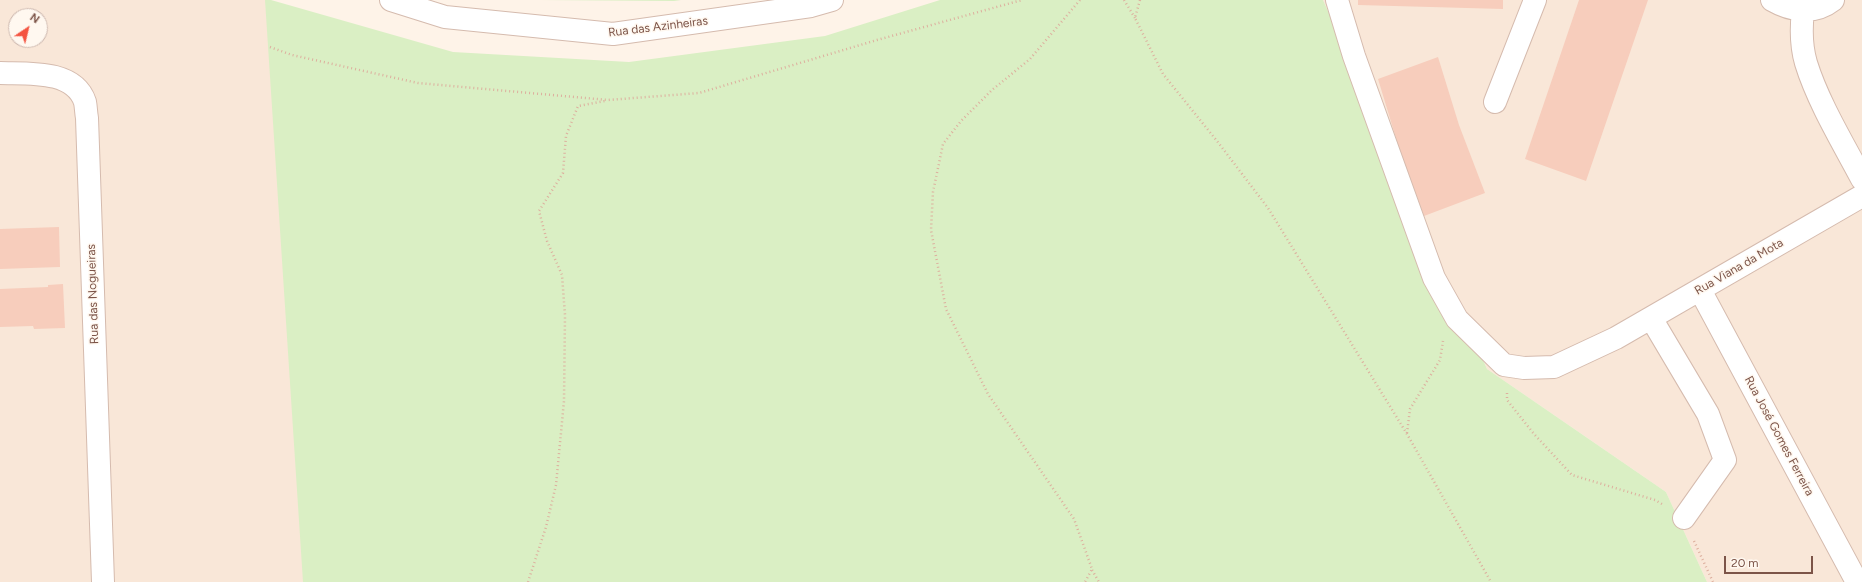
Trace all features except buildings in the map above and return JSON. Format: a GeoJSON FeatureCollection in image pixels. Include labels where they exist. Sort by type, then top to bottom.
{"type":"FeatureCollection","features":[{"type":"Feature","properties":{"kind":"street","name":"Rua das Azinheiras"},"geometry":{"type":"LineString","coordinates":[[391,0],[445,17],[613,34],[811,6],[832,0]]}},
{"type":"Feature","properties":{"kind":"street"},"geometry":{"type":"LineString","coordinates":[[1337,0],[1354,56],[1434,278],[1457,319],[1504,365]]}},
{"type":"Feature","properties":{"kind":"street"},"geometry":{"type":"LineString","coordinates":[[1495,102],[1535,0]]}},
{"type":"Feature","properties":{"kind":"street"},"geometry":{"type":"LineString","coordinates":[[1772,0],[1785,8],[1802,11],[1818,8],[1833,0]]}},
{"type":"Feature","properties":{"kind":"street"},"geometry":{"type":"LineString","coordinates":[[1802,11],[1801,30],[1806,62],[1830,121],[1862,179]]}},
{"type":"Feature","properties":{"kind":"street","name":"Rua das Nogueiras"},"geometry":{"type":"LineString","coordinates":[[0,73],[47,74],[65,80],[76,89],[85,102],[87,118],[103,582]]}},
{"type":"Feature","properties":{"kind":"street","name":"Rua Viana da Mota"},"geometry":{"type":"LineString","coordinates":[[1504,365],[1524,368],[1554,367],[1616,338],[1862,196]]}},
{"type":"Feature","properties":{"kind":"street","name":"Rua José Gomes Ferreira"},"geometry":{"type":"LineString","coordinates":[[1700,290],[1857,582]]}},
{"type":"Feature","properties":{"kind":"street"},"geometry":{"type":"LineString","coordinates":[[1651,318],[1708,414],[1725,460],[1684,518]]}},
{"type":"Feature","properties":{"kind":"path"},"geometry":{"type":"LineString","coordinates":[[528,582],[546,527],[556,485],[564,401],[565,315],[562,275],[547,241],[539,211],[563,173],[566,136],[578,106],[608,100],[699,93],[885,38],[1022,0]]}},
{"type":"Feature","properties":{"kind":"path"},"geometry":{"type":"LineString","coordinates":[[1080,0],[1030,59],[992,90],[961,121],[943,144],[933,192],[931,230],[946,309],[988,394],[1074,519],[1092,569],[1099,582]]}},
{"type":"Feature","properties":{"kind":"path"},"geometry":{"type":"LineString","coordinates":[[1124,0],[1135,18],[1163,74],[1268,208],[1407,434],[1491,582]]}},
{"type":"Feature","properties":{"kind":"path"},"geometry":{"type":"LineString","coordinates":[[1135,18],[1140,0]]}},
{"type":"Feature","properties":{"kind":"path"},"geometry":{"type":"LineString","coordinates":[[270,47],[292,55],[418,83],[608,100]]}},
{"type":"Feature","properties":{"kind":"path"},"geometry":{"type":"LineString","coordinates":[[1407,434],[1410,409],[1440,360],[1449,303]]}},
{"type":"Feature","properties":{"kind":"path"},"geometry":{"type":"LineString","coordinates":[[1504,365],[1507,400],[1534,434],[1572,475],[1655,500],[1684,518],[1713,582]]}},
{"type":"Feature","properties":{"kind":"path"},"geometry":{"type":"LineString","coordinates":[[1085,582],[1092,569]]}},
{"type":"Feature","properties":{"kind":"shaded area"},"geometry":{"type":"Polygon","coordinates":[[[0,0],[266,0],[308,582],[0,582],[0,0]]]}},
{"type":"Feature","properties":{"kind":"shaded area"},"geometry":{"type":"Polygon","coordinates":[[[1323,0],[1862,0],[1862,582],[1707,582],[1666,492],[1487,369],[1323,0]]]}},
{"type":"Feature","properties":{"kind":"green space"},"geometry":{"type":"Polygon","coordinates":[[[265,0],[271,0],[453,52],[629,62],[825,36],[940,0],[1323,0],[1487,369],[1666,492],[1707,582],[303,582],[265,0]]]}},
{"type":"Feature","properties":{"kind":"green space"},"geometry":{"type":"Polygon","coordinates":[[[540,0],[681,0],[674,1],[540,0]]]}}]}
